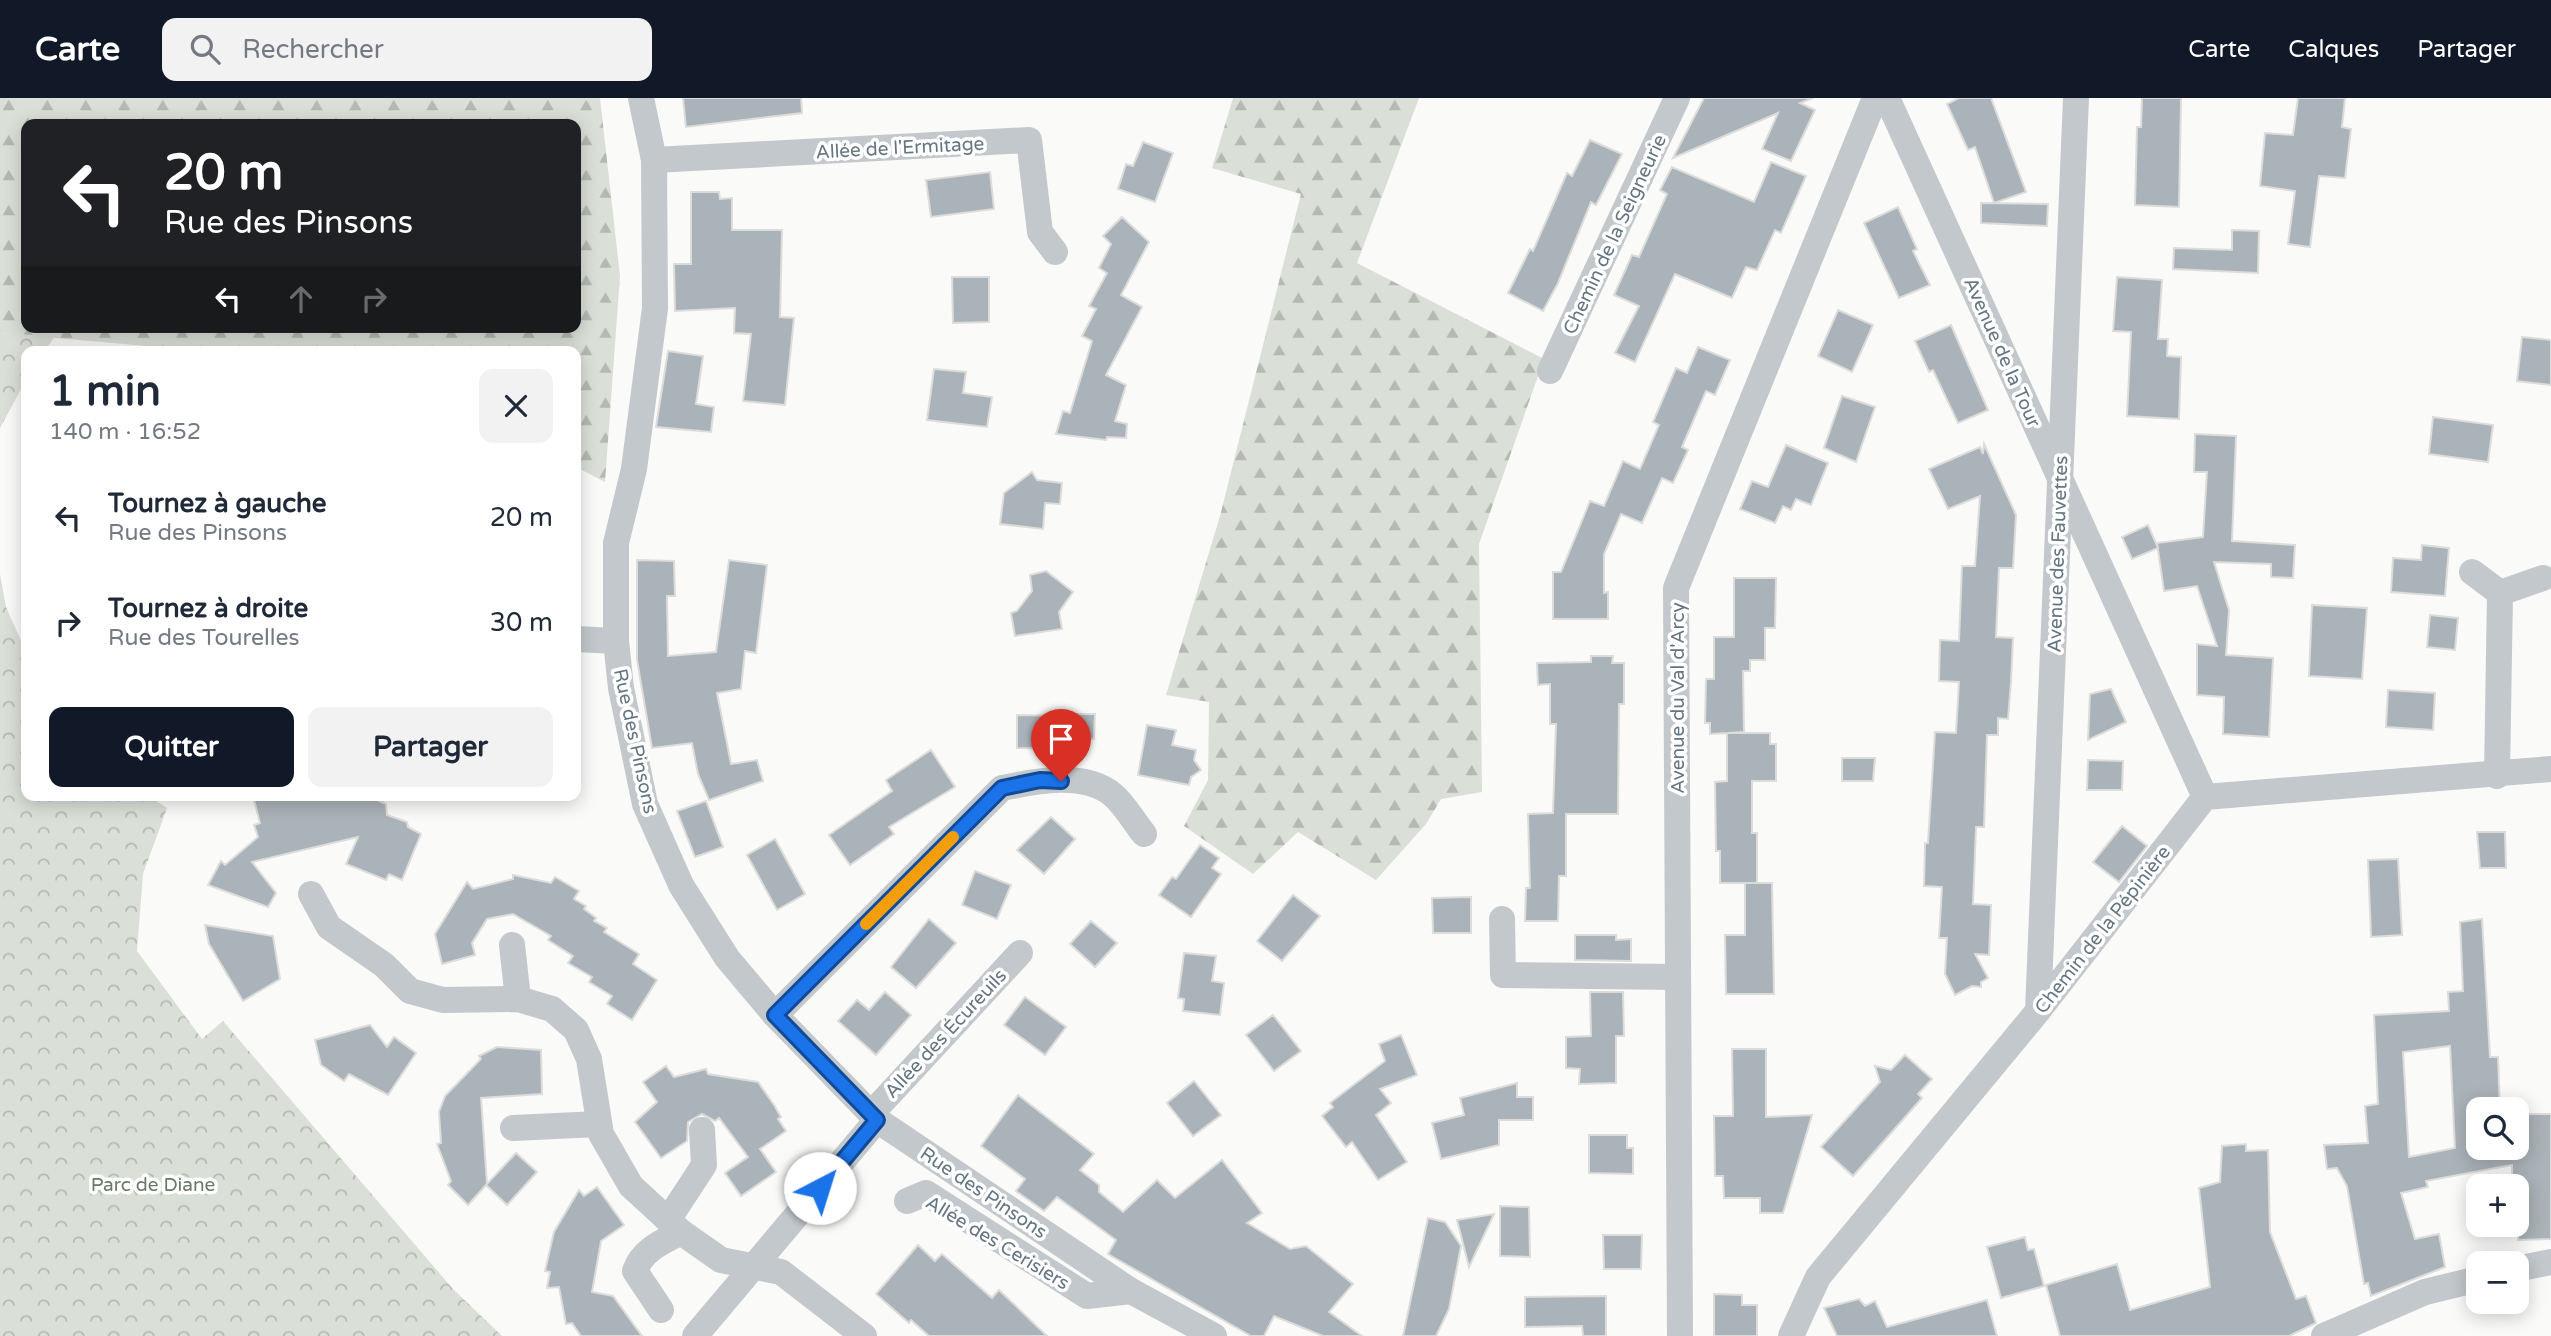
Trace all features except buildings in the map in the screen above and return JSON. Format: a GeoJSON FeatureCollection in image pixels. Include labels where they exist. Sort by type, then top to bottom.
{"type":"FeatureCollection","features":[{"type":"Feature","properties":{"kind":"street","name":"Rue des Pinsons"},"geometry":{"type":"LineString","coordinates":[[641,98],[654,160],[655,308],[634,469],[616,543],[616,641],[621,688],[645,804],[681,884],[727,958],[775,1015],[874,1117],[1131,1291],[1214,1336]]}},
{"type":"Feature","properties":{"kind":"street","name":"Chemin de la Seigneurie"},"geometry":{"type":"LineString","coordinates":[[1550,371],[1677,98]]}},
{"type":"Feature","properties":{"kind":"street","name":"Avenue du Val d'Arcy"},"geometry":{"type":"LineString","coordinates":[[1680,1336],[1676,588],[1875,98]]}},
{"type":"Feature","properties":{"kind":"street","name":"Avenue de la Tour"},"geometry":{"type":"LineString","coordinates":[[1887,98],[2205,797]]}},
{"type":"Feature","properties":{"kind":"street","name":"Avenue des Fauvettes"},"geometry":{"type":"LineString","coordinates":[[2038,1011],[2076,98]]}},
{"type":"Feature","properties":{"kind":"street","name":"Allée de l'Ermitage"},"geometry":{"type":"LineString","coordinates":[[654,160],[1029,140],[1040,232],[1055,252]]}},
{"type":"Feature","properties":{"kind":"street"},"geometry":{"type":"LineString","coordinates":[[2472,572],[2500,593]]}},
{"type":"Feature","properties":{"kind":"street"},"geometry":{"type":"LineString","coordinates":[[2500,593],[2543,578]]}},
{"type":"Feature","properties":{"kind":"street"},"geometry":{"type":"LineString","coordinates":[[2497,775],[2500,593]]}},
{"type":"Feature","properties":{"kind":"street"},"geometry":{"type":"LineString","coordinates":[[581,639],[616,641]]}},
{"type":"Feature","properties":{"kind":"street"},"geometry":{"type":"LineString","coordinates":[[2205,797],[2551,769]]}},
{"type":"Feature","properties":{"kind":"street"},"geometry":{"type":"LineString","coordinates":[[775,1015],[1002,788],[1040,780],[1082,782],[1113,795],[1144,834]]}},
{"type":"Feature","properties":{"kind":"street","name":"Chemin de la Pépinière"},"geometry":{"type":"LineString","coordinates":[[1791,1336],[1818,1276],[2038,1011],[2205,797]]}},
{"type":"Feature","properties":{"kind":"street"},"geometry":{"type":"LineString","coordinates":[[312,894],[329,927],[384,965],[410,991],[443,1000],[519,999],[552,1009],[576,1030],[589,1059],[601,1134],[631,1186],[675,1226],[721,1260],[781,1272],[864,1336]]}},
{"type":"Feature","properties":{"kind":"street"},"geometry":{"type":"LineString","coordinates":[[1502,919],[1503,975],[1678,977]]}},
{"type":"Feature","properties":{"kind":"street"},"geometry":{"type":"LineString","coordinates":[[512,946],[519,999]]}},
{"type":"Feature","properties":{"kind":"street","name":"Allée des Écureuils"},"geometry":{"type":"LineString","coordinates":[[695,1336],[874,1117],[1020,953]]}},
{"type":"Feature","properties":{"kind":"street"},"geometry":{"type":"LineString","coordinates":[[513,1128],[598,1124]]}},
{"type":"Feature","properties":{"kind":"street"},"geometry":{"type":"LineString","coordinates":[[662,1310],[635,1271],[639,1259],[675,1226],[704,1165],[702,1130]]}},
{"type":"Feature","properties":{"kind":"street","name":"Allée des Cerisiers"},"geometry":{"type":"LineString","coordinates":[[907,1200],[926,1193],[1087,1296],[1131,1291]]}},
{"type":"Feature","properties":{"kind":"street"},"geometry":{"type":"LineString","coordinates":[[2529,1266],[2551,1262]]}},
{"type":"Feature","properties":{"kind":"street"},"geometry":{"type":"LineString","coordinates":[[2324,1336],[2425,1292],[2466,1282]]}},
{"type":"Feature","properties":{"kind":"green space"},"geometry":{"type":"Polygon","coordinates":[[[0,98],[600,98],[620,276],[605,482],[581,470],[581,346],[146,346],[0,333],[0,98]]]}},
{"type":"Feature","properties":{"kind":"green space"},"geometry":{"type":"Polygon","coordinates":[[[1233,98],[1419,98],[1357,263],[1544,359],[1479,544],[1482,792],[1441,799],[1426,824],[1376,880],[1298,832],[1253,874],[1184,826],[1208,780],[1209,702],[1166,695],[1220,516],[1301,194],[1212,168],[1233,98]]]}},
{"type":"Feature","properties":{"kind":"green space"},"geometry":{"type":"Polygon","coordinates":[[[0,333],[55,336],[48,346],[21,346],[21,389],[0,428],[0,333]]]}},
{"type":"Feature","properties":{"kind":"green space","name":"Parc de Diane"},"geometry":{"type":"Polygon","coordinates":[[[0,574],[6,607],[21,641],[21,801],[156,801],[167,808],[143,874],[137,951],[202,1039],[223,1021],[453,1289],[502,1336],[0,1336],[0,574]]]}},
{"type":"Feature","properties":{"kind":"slow traffic"},"geometry":{"type":"LineString","coordinates":[[866,924],[953,837]]}},
{"type":"Feature","properties":{"kind":"route"},"geometry":{"type":"LineString","coordinates":[[820,1188],[877,1120],[775,1015],[1002,788],[1040,780],[1061,781]]}}]}
